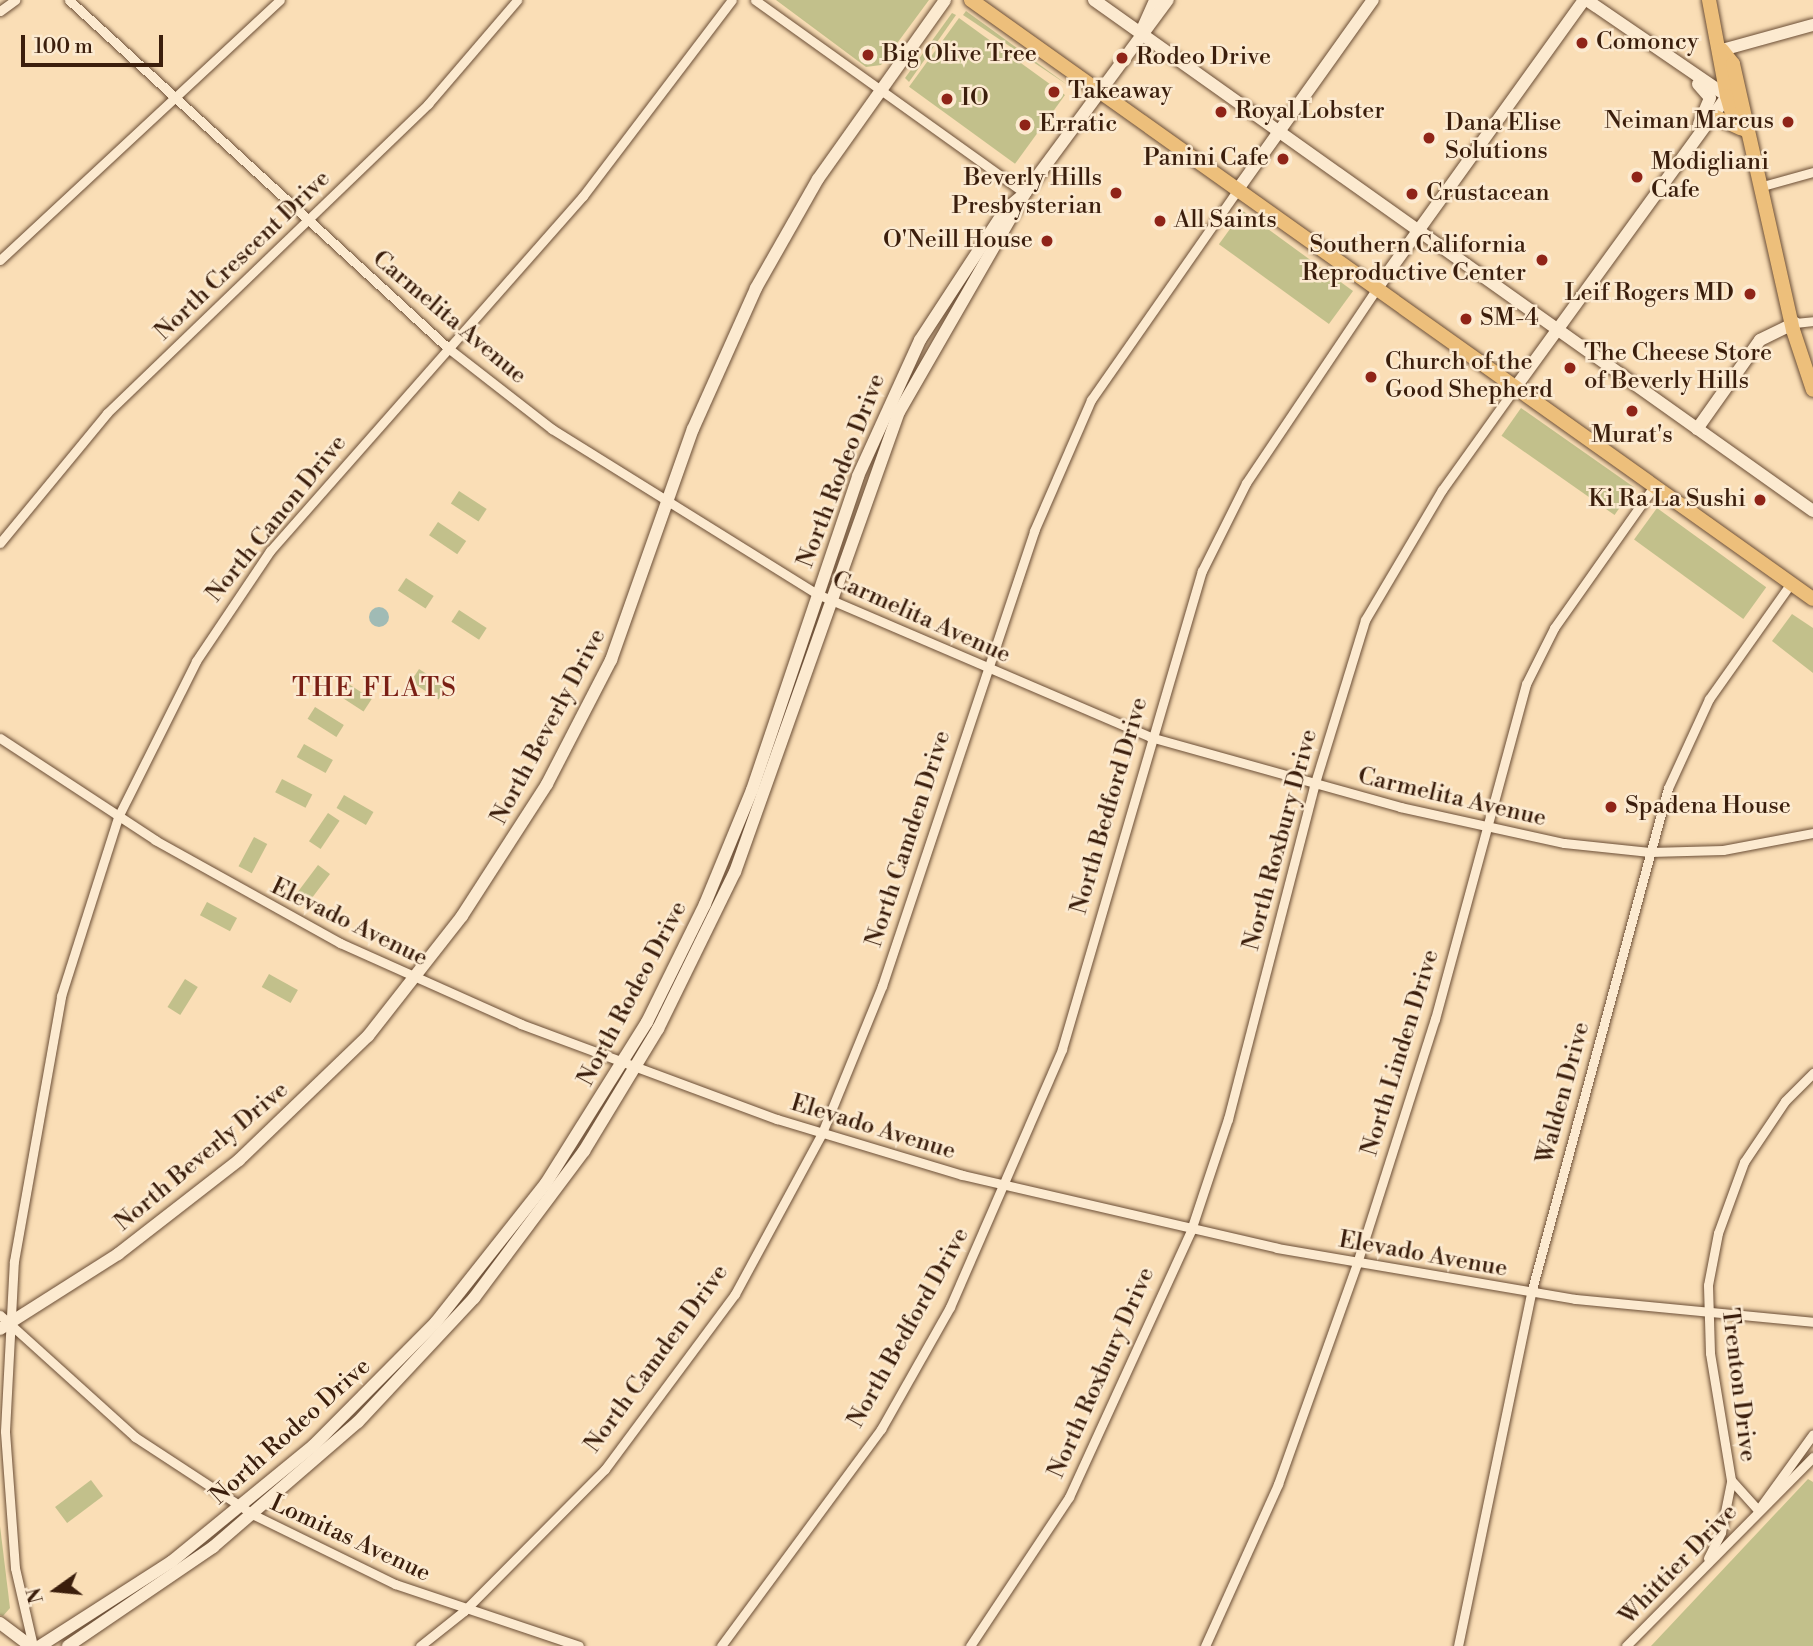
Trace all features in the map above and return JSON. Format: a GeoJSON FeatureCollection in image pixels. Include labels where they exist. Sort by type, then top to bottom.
{"type":"FeatureCollection","features":[{"type":"Feature","properties":{"kind":"main road"},"geometry":{"type":"LineString","coordinates":[[971,0],[1813,599]]}},
{"type":"Feature","properties":{"kind":"main road"},"geometry":{"type":"LineString","coordinates":[[1709,0],[1722,50],[1727,96],[1734,121],[1745,130]]}},
{"type":"Feature","properties":{"kind":"main road"},"geometry":{"type":"LineString","coordinates":[[1722,50],[1733,64],[1745,130],[1813,390]]}},
{"type":"Feature","properties":{"kind":"main road"},"geometry":{"type":"LineString","coordinates":[[1714,116],[1745,130]]}},
{"type":"Feature","properties":{"kind":"street"},"geometry":{"type":"LineString","coordinates":[[0,11],[15,0]]}},
{"type":"Feature","properties":{"kind":"street","name":"Carmelita Avenue"},"geometry":{"type":"LineString","coordinates":[[69,0],[448,348],[551,429],[823,596],[1150,737],[1314,786],[1564,844],[1650,852],[1723,850],[1813,833]]}},
{"type":"Feature","properties":{"kind":"street"},"geometry":{"type":"LineString","coordinates":[[0,260],[280,0]]}},
{"type":"Feature","properties":{"kind":"street","name":"North Crescent Drive"},"geometry":{"type":"LineString","coordinates":[[0,543],[107,413],[428,104],[517,0]]}},
{"type":"Feature","properties":{"kind":"street","name":"North Canon Drive"},"geometry":{"type":"LineString","coordinates":[[31,1646],[23,1622],[10,1521],[3,1323],[43,1072],[73,950],[118,817],[174,698],[243,587],[448,348],[583,196],[732,0]]}},
{"type":"Feature","properties":{"kind":"street"},"geometry":{"type":"LineString","coordinates":[[755,0],[1025,193]]}},
{"type":"Feature","properties":{"kind":"street","name":"North Beverly Drive"},"geometry":{"type":"LineString","coordinates":[[3,1323],[162,1223],[239,1160],[368,1036],[416,978],[508,850],[585,713],[638,594],[666,501],[756,288],[818,179],[945,0]]}},
{"type":"Feature","properties":{"kind":"street"},"geometry":{"type":"LineString","coordinates":[[1094,0],[1813,511]]}},
{"type":"Feature","properties":{"kind":"street","name":"North Rodeo Drive"},"geometry":{"type":"LineString","coordinates":[[1141,32],[1156,0]]}},
{"type":"Feature","properties":{"kind":"street","name":"North Rodeo Drive"},"geometry":{"type":"LineString","coordinates":[[40,1646],[133,1589],[241,1507],[314,1445],[436,1322],[546,1183],[622,1064],[727,854],[823,596],[899,412],[1025,193],[1141,32],[1168,0]]}},
{"type":"Feature","properties":{"kind":"street","name":"North Camden Drive"},"geometry":{"type":"LineString","coordinates":[[420,1646],[464,1611],[605,1469],[735,1294],[822,1133],[882,986],[1034,531],[1091,400],[1373,0]]}},
{"type":"Feature","properties":{"kind":"street"},"geometry":{"type":"LineString","coordinates":[[1585,0],[1727,96]]}},
{"type":"Feature","properties":{"kind":"street","name":"North Bedford Drive"},"geometry":{"type":"LineString","coordinates":[[720,1646],[881,1429],[1007,1186],[1062,1049],[1150,737],[1202,571],[1240,496],[1377,288],[1585,0]]}},
{"type":"Feature","properties":{"kind":"street"},"geometry":{"type":"LineString","coordinates":[[1722,50],[1813,25]]}},
{"type":"Feature","properties":{"kind":"street"},"geometry":{"type":"LineString","coordinates":[[1655,48],[1710,98],[1693,145]]}},
{"type":"Feature","properties":{"kind":"street","name":"North Roxbury Drive"},"geometry":{"type":"LineString","coordinates":[[970,1646],[1069,1497],[1191,1230],[1246,1055],[1314,786],[1364,620],[1442,490],[1727,96]]}},
{"type":"Feature","properties":{"kind":"street"},"geometry":{"type":"LineString","coordinates":[[1759,187],[1813,172]]}},
{"type":"Feature","properties":{"kind":"street"},"geometry":{"type":"LineString","coordinates":[[1697,429],[1760,340],[1795,323],[1813,321]]}},
{"type":"Feature","properties":{"kind":"street","name":"North Linden Drive"},"geometry":{"type":"LineString","coordinates":[[1205,1646],[1273,1497],[1357,1263],[1435,1019],[1514,714],[1540,654],[1654,486]]}},
{"type":"Feature","properties":{"kind":"street","name":"Walden Drive"},"geometry":{"type":"LineString","coordinates":[[1458,1646],[1531,1293],[1650,852],[1692,728],[1791,583]]}},
{"type":"Feature","properties":{"kind":"street","name":"North Rodeo Drive"},"geometry":{"type":"LineString","coordinates":[[68,1646],[254,1515],[446,1331],[557,1191],[636,1069],[735,872],[823,596]]}},
{"type":"Feature","properties":{"kind":"street","name":"Elevado Avenue"},"geometry":{"type":"LineString","coordinates":[[0,738],[118,817],[261,902],[416,978],[622,1064],[822,1133],[1007,1186],[1191,1230],[1357,1263],[1531,1293],[1709,1314],[1813,1322]]}},
{"type":"Feature","properties":{"kind":"street","name":"Trenton Drive"},"geometry":{"type":"LineString","coordinates":[[1758,1510],[1731,1480],[1709,1314],[1713,1258],[1732,1186],[1769,1121],[1813,1073]]}},
{"type":"Feature","properties":{"kind":"street","name":"Lomitas Avenue"},"geometry":{"type":"LineString","coordinates":[[3,1323],[135,1437],[254,1515],[357,1567],[464,1611],[579,1646]]}},
{"type":"Feature","properties":{"kind":"street","name":"Whittier Drive"},"geometry":{"type":"LineString","coordinates":[[1626,1646],[1758,1510],[1813,1434]]}},
{"type":"Feature","properties":{"kind":"street","name":"Whittier Drive"},"geometry":{"type":"LineString","coordinates":[[1758,1510],[1782,1495],[1813,1457]]}},
{"type":"Feature","properties":{"kind":"street"},"geometry":{"type":"LineString","coordinates":[[1703,1568],[1721,1532],[1731,1480]]}},
{"type":"Feature","properties":{"kind":"street"},"geometry":{"type":"LineString","coordinates":[[0,1623],[31,1646]]}},
{"type":"Feature","properties":{"kind":"shaded area"},"geometry":{"type":"Polygon","coordinates":[[[776,0],[929,0],[881,65],[866,67],[776,0]]]}},
{"type":"Feature","properties":{"kind":"shaded area"},"geometry":{"type":"Polygon","coordinates":[[[966,11],[1069,86],[963,15],[966,11]]]}},
{"type":"Feature","properties":{"kind":"shaded area"},"geometry":{"type":"Polygon","coordinates":[[[952,13],[956,15],[909,82],[905,78],[952,13]]]}},
{"type":"Feature","properties":{"kind":"shaded area"},"geometry":{"type":"Polygon","coordinates":[[[959,18],[1065,95],[1015,164],[909,87],[959,18]]]}},
{"type":"Feature","properties":{"kind":"shaded area"},"geometry":{"type":"Polygon","coordinates":[[[1243,211],[1353,291],[1329,324],[1219,244],[1243,211]]]}},
{"type":"Feature","properties":{"kind":"shaded area"},"geometry":{"type":"Polygon","coordinates":[[[1521,408],[1634,487],[1615,515],[1501,436],[1521,408]]]}},
{"type":"Feature","properties":{"kind":"shaded area"},"geometry":{"type":"Polygon","coordinates":[[[459,491],[487,509],[479,522],[451,504],[459,491]]]}},
{"type":"Feature","properties":{"kind":"shaded area"},"geometry":{"type":"Polygon","coordinates":[[[1657,508],[1766,587],[1743,619],[1634,540],[1657,508]]]}},
{"type":"Feature","properties":{"kind":"shaded area"},"geometry":{"type":"Polygon","coordinates":[[[438,522],[466,541],[457,554],[429,535],[438,522]]]}},
{"type":"Feature","properties":{"kind":"shaded area"},"geometry":{"type":"Polygon","coordinates":[[[406,578],[434,596],[426,609],[398,591],[406,578]]]}},
{"type":"Feature","properties":{"kind":"shaded area"},"geometry":{"type":"Polygon","coordinates":[[[459,610],[487,628],[479,640],[451,622],[459,610]]]}},
{"type":"Feature","properties":{"kind":"shaded area"},"geometry":{"type":"Polygon","coordinates":[[[1792,614],[1813,628],[1813,673],[1772,641],[1792,614]]]}},
{"type":"Feature","properties":{"kind":"shaded area"},"geometry":{"type":"Polygon","coordinates":[[[419,669],[447,687],[439,700],[411,682],[419,669]]]}},
{"type":"Feature","properties":{"kind":"shaded area"},"geometry":{"type":"Polygon","coordinates":[[[344,681],[372,699],[364,712],[336,694],[344,681]]]}},
{"type":"Feature","properties":{"kind":"shaded area"},"geometry":{"type":"Polygon","coordinates":[[[315,707],[344,725],[336,737],[308,719],[315,707]]]}},
{"type":"Feature","properties":{"kind":"shaded area"},"geometry":{"type":"Polygon","coordinates":[[[304,744],[333,760],[326,773],[297,757],[304,744]]]}},
{"type":"Feature","properties":{"kind":"shaded area"},"geometry":{"type":"Polygon","coordinates":[[[282,779],[312,794],[305,808],[275,792],[282,779]]]}},
{"type":"Feature","properties":{"kind":"shaded area"},"geometry":{"type":"Polygon","coordinates":[[[344,795],[373,812],[366,825],[336,808],[344,795]]]}},
{"type":"Feature","properties":{"kind":"shaded area"},"geometry":{"type":"Polygon","coordinates":[[[328,813],[340,821],[321,849],[309,841],[328,813]]]}},
{"type":"Feature","properties":{"kind":"shaded area"},"geometry":{"type":"Polygon","coordinates":[[[254,837],[267,844],[252,873],[239,866],[254,837]]]}},
{"type":"Feature","properties":{"kind":"shaded area"},"geometry":{"type":"Polygon","coordinates":[[[318,865],[330,874],[310,901],[298,892],[318,865]]]}},
{"type":"Feature","properties":{"kind":"shaded area"},"geometry":{"type":"Polygon","coordinates":[[[207,902],[237,918],[230,931],[200,915],[207,902]]]}},
{"type":"Feature","properties":{"kind":"shaded area"},"geometry":{"type":"Polygon","coordinates":[[[269,974],[298,990],[291,1003],[262,987],[269,974]]]}},
{"type":"Feature","properties":{"kind":"shaded area"},"geometry":{"type":"Polygon","coordinates":[[[185,979],[198,987],[180,1015],[168,1007],[185,979]]]}},
{"type":"Feature","properties":{"kind":"shaded area"},"geometry":{"type":"Polygon","coordinates":[[[1808,1479],[1813,1482],[1813,1646],[1651,1646],[1808,1479]]]}},
{"type":"Feature","properties":{"kind":"shaded area"},"geometry":{"type":"Polygon","coordinates":[[[91,1480],[103,1496],[67,1523],[55,1507],[91,1480]]]}},
{"type":"Feature","properties":{"kind":"shaded area"},"geometry":{"type":"Polygon","coordinates":[[[0,1526],[10,1608],[3,1616],[0,1615],[0,1526]]]}},
{"type":"Feature","properties":{"kind":"water"},"geometry":{"type":"Polygon","coordinates":[[[379,607],[386,610],[389,617],[386,624],[379,627],[372,624],[369,617],[372,610],[379,607]]]}},
{"type":"Feature","properties":{"kind":"place","name":"Comoncy"},"geometry":{"type":"Point","coordinates":[1582,43]}},
{"type":"Feature","properties":{"kind":"place","name":"Big Olive Tree"},"geometry":{"type":"Point","coordinates":[868,55]}},
{"type":"Feature","properties":{"kind":"place","name":"Rodeo Drive"},"geometry":{"type":"Point","coordinates":[1122,58]}},
{"type":"Feature","properties":{"kind":"place","name":"Takeaway"},"geometry":{"type":"Point","coordinates":[1054,92]}},
{"type":"Feature","properties":{"kind":"place","name":"IO"},"geometry":{"type":"Point","coordinates":[947,99]}},
{"type":"Feature","properties":{"kind":"place","name":"Royal Lobster"},"geometry":{"type":"Point","coordinates":[1221,112]}},
{"type":"Feature","properties":{"kind":"place","name":"Neiman Marcus"},"geometry":{"type":"Point","coordinates":[1788,122]}},
{"type":"Feature","properties":{"kind":"place","name":"Erratic"},"geometry":{"type":"Point","coordinates":[1025,125]}},
{"type":"Feature","properties":{"kind":"place","name":"Dana Elise Solutions"},"geometry":{"type":"Point","coordinates":[1429,138]}},
{"type":"Feature","properties":{"kind":"place","name":"Panini Cafe"},"geometry":{"type":"Point","coordinates":[1283,159]}},
{"type":"Feature","properties":{"kind":"place","name":"Modigliani Cafe"},"geometry":{"type":"Point","coordinates":[1637,177]}},
{"type":"Feature","properties":{"kind":"place","name":"Beverly Hills Presbysterian"},"geometry":{"type":"Point","coordinates":[1116,193]}},
{"type":"Feature","properties":{"kind":"place","name":"Crustacean"},"geometry":{"type":"Point","coordinates":[1412,194]}},
{"type":"Feature","properties":{"kind":"place","name":"All Saints"},"geometry":{"type":"Point","coordinates":[1160,221]}},
{"type":"Feature","properties":{"kind":"place","name":"O'Neill House"},"geometry":{"type":"Point","coordinates":[1047,241]}},
{"type":"Feature","properties":{"kind":"place","name":"Southern California Reproductive Center"},"geometry":{"type":"Point","coordinates":[1542,260]}},
{"type":"Feature","properties":{"kind":"place","name":"Leif Rogers MD"},"geometry":{"type":"Point","coordinates":[1750,294]}},
{"type":"Feature","properties":{"kind":"place","name":"SM-4"},"geometry":{"type":"Point","coordinates":[1466,319]}},
{"type":"Feature","properties":{"kind":"place","name":"The Cheese Store of Beverly Hills"},"geometry":{"type":"Point","coordinates":[1570,368]}},
{"type":"Feature","properties":{"kind":"place","name":"Church of the Good Shepherd"},"geometry":{"type":"Point","coordinates":[1371,377]}},
{"type":"Feature","properties":{"kind":"place","name":"Murat's"},"geometry":{"type":"Point","coordinates":[1632,411]}},
{"type":"Feature","properties":{"kind":"place","name":"Ki Ra La Sushi"},"geometry":{"type":"Point","coordinates":[1760,500]}},
{"type":"Feature","properties":{"kind":"place","name":"Spadena House"},"geometry":{"type":"Point","coordinates":[1611,807]}},
{"type":"Feature","properties":{"kind":"district","name":"THE FLATS"},"geometry":{"type":"Point","coordinates":[375,689]}}]}
